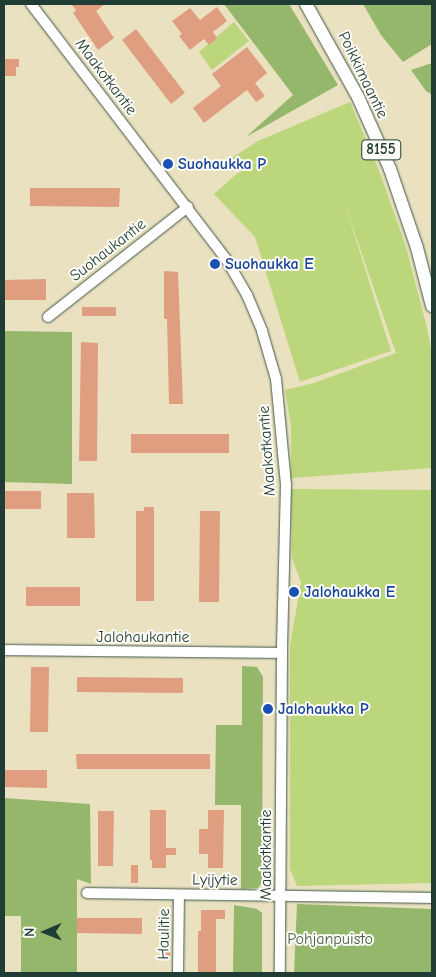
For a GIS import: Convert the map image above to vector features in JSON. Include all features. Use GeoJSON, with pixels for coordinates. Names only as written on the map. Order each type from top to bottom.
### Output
{"type":"FeatureCollection","features":[{"type":"Feature","properties":{"kind":"main road","name":"Poikkimaantie"},"geometry":{"type":"LineString","coordinates":[[306,4],[358,97],[390,169],[417,248],[432,306]]}},
{"type":"Feature","properties":{"kind":"street","name":"Maakotkantie"},"geometry":{"type":"LineString","coordinates":[[31,4],[226,259],[247,295],[262,331],[276,379],[286,484],[282,653],[280,973]]}},
{"type":"Feature","properties":{"kind":"street","name":"Suohaukantie"},"geometry":{"type":"LineString","coordinates":[[48,317],[188,207]]}},
{"type":"Feature","properties":{"kind":"street","name":"Jalohaukantie"},"geometry":{"type":"LineString","coordinates":[[4,650],[282,653]]}},
{"type":"Feature","properties":{"kind":"street","name":"Lyijytie"},"geometry":{"type":"LineString","coordinates":[[87,892],[432,898]]}},
{"type":"Feature","properties":{"kind":"street","name":"Haulitie"},"geometry":{"type":"LineString","coordinates":[[178,973],[179,895]]}},
{"type":"Feature","properties":{"kind":"green space"},"geometry":{"type":"Polygon","coordinates":[[[224,4],[289,4],[338,85],[246,137],[293,95],[224,4]]]}},
{"type":"Feature","properties":{"kind":"green space"},"geometry":{"type":"Polygon","coordinates":[[[363,4],[432,4],[432,44],[403,62],[381,35],[363,4]]]}},
{"type":"Feature","properties":{"kind":"green space"},"geometry":{"type":"Polygon","coordinates":[[[234,22],[249,41],[212,70],[199,52],[234,22]]]}},
{"type":"Feature","properties":{"kind":"green space"},"geometry":{"type":"Polygon","coordinates":[[[432,63],[432,99],[431,94],[426,91],[411,70],[432,63]]]}},
{"type":"Feature","properties":{"kind":"green space"},"geometry":{"type":"Polygon","coordinates":[[[350,102],[380,173],[406,247],[427,328],[432,354],[432,468],[291,478],[291,426],[285,390],[314,383],[396,353],[345,205],[391,351],[300,382],[255,237],[214,194],[234,176],[262,158],[240,170],[230,159],[258,141],[350,102]]]}},
{"type":"Feature","properties":{"kind":"green space"},"geometry":{"type":"Polygon","coordinates":[[[4,331],[72,332],[72,484],[4,482],[4,331]]]}},
{"type":"Feature","properties":{"kind":"green space"},"geometry":{"type":"Polygon","coordinates":[[[291,489],[432,490],[432,883],[297,886],[290,869],[290,645],[301,582],[292,558],[291,489]]]}},
{"type":"Feature","properties":{"kind":"green space"},"geometry":{"type":"Polygon","coordinates":[[[242,666],[257,667],[263,677],[262,882],[258,888],[241,889],[241,805],[215,805],[216,725],[242,725],[242,666]]]}},
{"type":"Feature","properties":{"kind":"green space"},"geometry":{"type":"Polygon","coordinates":[[[4,798],[90,804],[91,884],[77,879],[77,973],[21,973],[21,916],[4,916],[4,798]]]}},
{"type":"Feature","properties":{"kind":"green space","name":"Pohjanpuisto"},"geometry":{"type":"Polygon","coordinates":[[[297,904],[432,909],[432,973],[294,973],[297,904]]]}},
{"type":"Feature","properties":{"kind":"green space"},"geometry":{"type":"Polygon","coordinates":[[[234,905],[257,909],[262,913],[262,973],[233,973],[234,905]]]}},
{"type":"Feature","properties":{"kind":"building"},"geometry":{"type":"Polygon","coordinates":[[[71,4],[105,4],[96,11],[114,38],[98,50],[73,13],[76,10],[71,4]]]}},
{"type":"Feature","properties":{"kind":"building"},"geometry":{"type":"Polygon","coordinates":[[[217,7],[227,21],[213,32],[217,38],[209,45],[204,39],[190,50],[179,36],[182,34],[172,21],[190,8],[200,20],[217,7]]]}},
{"type":"Feature","properties":{"kind":"building"},"geometry":{"type":"Polygon","coordinates":[[[136,29],[185,93],[171,104],[122,40],[136,29]]]}},
{"type":"Feature","properties":{"kind":"building"},"geometry":{"type":"Polygon","coordinates":[[[247,47],[267,73],[255,83],[265,96],[256,102],[247,90],[204,123],[193,108],[221,86],[212,74],[247,47]]]}},
{"type":"Feature","properties":{"kind":"building"},"geometry":{"type":"Polygon","coordinates":[[[4,59],[19,59],[19,67],[16,67],[16,76],[4,76],[4,59]]]}},
{"type":"Feature","properties":{"kind":"building"},"geometry":{"type":"Polygon","coordinates":[[[30,188],[120,188],[119,207],[30,206],[30,188]]]}},
{"type":"Feature","properties":{"kind":"building"},"geometry":{"type":"Polygon","coordinates":[[[164,271],[178,272],[183,404],[169,404],[167,319],[164,319],[164,271]]]}},
{"type":"Feature","properties":{"kind":"building"},"geometry":{"type":"Polygon","coordinates":[[[46,279],[46,300],[4,300],[4,280],[46,279]]]}},
{"type":"Feature","properties":{"kind":"building"},"geometry":{"type":"Polygon","coordinates":[[[82,307],[116,307],[116,316],[82,316],[82,307]]]}},
{"type":"Feature","properties":{"kind":"building"},"geometry":{"type":"Polygon","coordinates":[[[81,342],[98,343],[97,461],[79,461],[81,342]]]}},
{"type":"Feature","properties":{"kind":"building"},"geometry":{"type":"Polygon","coordinates":[[[131,434],[229,434],[229,453],[131,453],[131,434]]]}},
{"type":"Feature","properties":{"kind":"building"},"geometry":{"type":"Polygon","coordinates":[[[4,491],[41,491],[41,509],[4,509],[4,491]]]}},
{"type":"Feature","properties":{"kind":"building"},"geometry":{"type":"Polygon","coordinates":[[[67,493],[94,493],[95,538],[67,538],[67,493]]]}},
{"type":"Feature","properties":{"kind":"building"},"geometry":{"type":"Polygon","coordinates":[[[144,507],[154,507],[154,601],[136,601],[136,511],[144,511],[144,507]]]}},
{"type":"Feature","properties":{"kind":"building"},"geometry":{"type":"Polygon","coordinates":[[[200,511],[220,511],[219,602],[199,602],[200,511]]]}},
{"type":"Feature","properties":{"kind":"building"},"geometry":{"type":"Polygon","coordinates":[[[26,587],[80,587],[80,606],[26,606],[26,587]]]}},
{"type":"Feature","properties":{"kind":"building"},"geometry":{"type":"Polygon","coordinates":[[[31,667],[49,667],[48,732],[30,732],[31,667]]]}},
{"type":"Feature","properties":{"kind":"building"},"geometry":{"type":"Polygon","coordinates":[[[77,677],[183,678],[183,693],[77,692],[77,677]]]}},
{"type":"Feature","properties":{"kind":"building"},"geometry":{"type":"Polygon","coordinates":[[[76,754],[210,754],[210,769],[77,769],[76,754]]]}},
{"type":"Feature","properties":{"kind":"building"},"geometry":{"type":"Polygon","coordinates":[[[4,770],[47,770],[47,788],[4,787],[4,770]]]}},
{"type":"Feature","properties":{"kind":"building"},"geometry":{"type":"Polygon","coordinates":[[[150,810],[166,810],[166,848],[176,848],[176,855],[166,855],[166,868],[152,868],[152,860],[150,860],[150,810]]]}},
{"type":"Feature","properties":{"kind":"building"},"geometry":{"type":"Polygon","coordinates":[[[208,810],[224,810],[223,868],[208,868],[208,854],[199,854],[199,829],[208,829],[208,810]]]}},
{"type":"Feature","properties":{"kind":"building"},"geometry":{"type":"Polygon","coordinates":[[[98,811],[114,811],[113,866],[98,866],[98,811]]]}},
{"type":"Feature","properties":{"kind":"building"},"geometry":{"type":"Polygon","coordinates":[[[131,865],[138,865],[138,883],[131,883],[131,865]]]}},
{"type":"Feature","properties":{"kind":"building"},"geometry":{"type":"Polygon","coordinates":[[[201,910],[225,910],[225,919],[216,919],[216,973],[198,972],[198,931],[201,931],[201,910]]]}},
{"type":"Feature","properties":{"kind":"building"},"geometry":{"type":"Polygon","coordinates":[[[77,918],[142,918],[142,934],[77,933],[77,918]]]}},
{"type":"Feature","properties":{"kind":"building"},"geometry":{"type":"Polygon","coordinates":[[[162,919],[170,919],[170,957],[162,957],[162,919]]]}},
{"type":"Feature","properties":{"kind":"place","name":"Suohaukka P"},"geometry":{"type":"Point","coordinates":[168,164]}},
{"type":"Feature","properties":{"kind":"place","name":"Suohaukka E"},"geometry":{"type":"Point","coordinates":[215,264]}},
{"type":"Feature","properties":{"kind":"place","name":"Jalohaukka E"},"geometry":{"type":"Point","coordinates":[294,592]}},
{"type":"Feature","properties":{"kind":"place","name":"Jalohaukka P"},"geometry":{"type":"Point","coordinates":[268,709]}}]}
